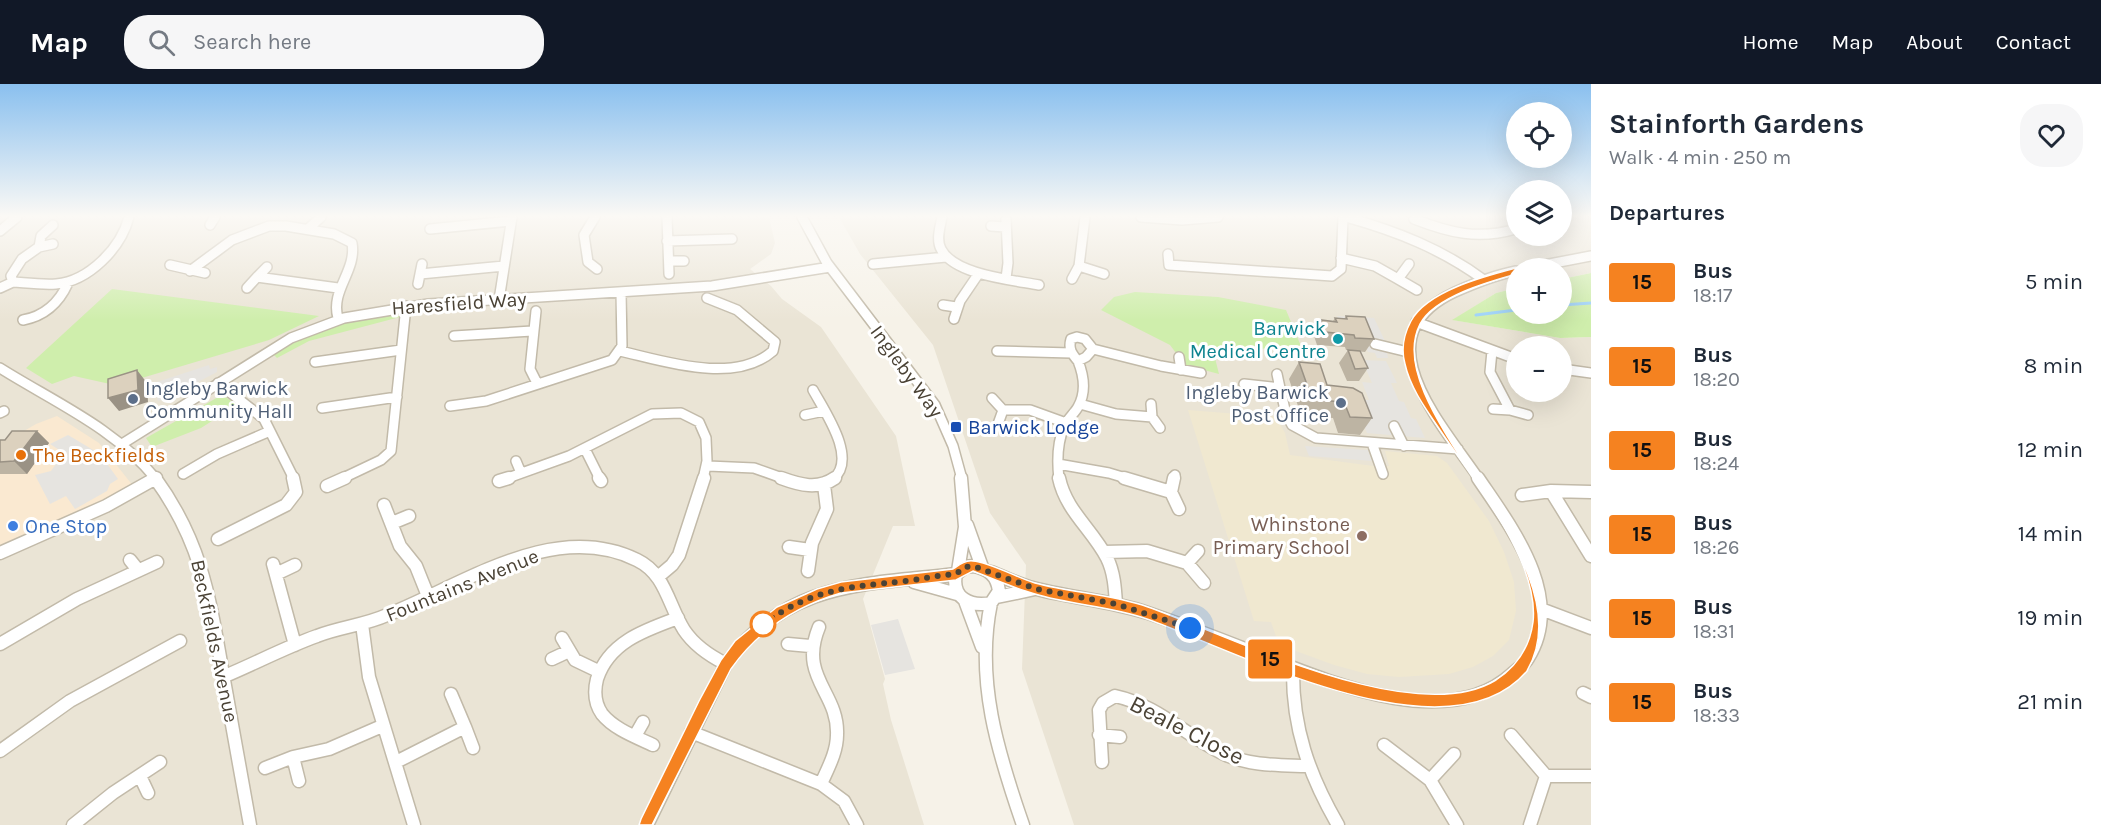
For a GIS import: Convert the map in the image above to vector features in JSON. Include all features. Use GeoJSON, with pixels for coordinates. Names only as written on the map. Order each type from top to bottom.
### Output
{"type":"FeatureCollection","features":[{"type":"Feature","properties":{"kind":"street"},"geometry":{"type":"LineString","coordinates":[[13,282],[11,276],[25,254],[30,252]]}},
{"type":"Feature","properties":{"kind":"street"},"geometry":{"type":"LineString","coordinates":[[0,288],[13,282],[49,285],[68,283],[86,274],[111,252]]}},
{"type":"Feature","properties":{"kind":"street"},"geometry":{"type":"LineString","coordinates":[[190,271],[216,252]]}},
{"type":"Feature","properties":{"kind":"street"},"geometry":{"type":"LineString","coordinates":[[338,318],[334,304],[338,288],[352,263],[354,252]]}},
{"type":"Feature","properties":{"kind":"street"},"geometry":{"type":"LineString","coordinates":[[499,300],[506,252]]}},
{"type":"Feature","properties":{"kind":"street"},"geometry":{"type":"LineString","coordinates":[[586,252],[588,262],[597,269]]}},
{"type":"Feature","properties":{"kind":"street"},"geometry":{"type":"LineString","coordinates":[[669,274],[672,261],[670,252]]}},
{"type":"Feature","properties":{"kind":"street","name":"Ingleby Way"},"geometry":{"type":"LineString","coordinates":[[819,252],[935,405],[946,427],[958,460],[965,494],[967,525],[957,573]]}},
{"type":"Feature","properties":{"kind":"street"},"geometry":{"type":"LineString","coordinates":[[943,252],[946,257]]}},
{"type":"Feature","properties":{"kind":"street"},"geometry":{"type":"LineString","coordinates":[[1006,278],[1008,252]]}},
{"type":"Feature","properties":{"kind":"street"},"geometry":{"type":"LineString","coordinates":[[1072,279],[1079,266],[1081,252]]}},
{"type":"Feature","properties":{"kind":"street"},"geometry":{"type":"LineString","coordinates":[[1169,265],[1332,276],[1341,269],[1341,252]]}},
{"type":"Feature","properties":{"kind":"street"},"geometry":{"type":"LineString","coordinates":[[1440,252],[1455,259],[1484,280]]}},
{"type":"Feature","properties":{"kind":"street"},"geometry":{"type":"LineString","coordinates":[[1168,254],[1172,275]]}},
{"type":"Feature","properties":{"kind":"street"},"geometry":{"type":"LineString","coordinates":[[1572,260],[1591,256]]}},
{"type":"Feature","properties":{"kind":"street"},"geometry":{"type":"LineString","coordinates":[[873,264],[891,259],[946,257],[979,273],[1039,285]]}},
{"type":"Feature","properties":{"kind":"street"},"geometry":{"type":"LineString","coordinates":[[1341,258],[1375,267],[1417,290]]}},
{"type":"Feature","properties":{"kind":"street"},"geometry":{"type":"LineString","coordinates":[[672,261],[684,261]]}},
{"type":"Feature","properties":{"kind":"street"},"geometry":{"type":"LineString","coordinates":[[418,284],[422,264]]}},
{"type":"Feature","properties":{"kind":"street"},"geometry":{"type":"LineString","coordinates":[[1398,279],[1409,264]]}},
{"type":"Feature","properties":{"kind":"street"},"geometry":{"type":"LineString","coordinates":[[170,265],[205,273]]}},
{"type":"Feature","properties":{"kind":"street","name":"Haresfield Way"},"geometry":{"type":"LineString","coordinates":[[122,444],[291,338],[338,318],[365,311],[406,306],[726,283],[828,265]]}},
{"type":"Feature","properties":{"kind":"street"},"geometry":{"type":"LineString","coordinates":[[1079,266],[1104,274]]}},
{"type":"Feature","properties":{"kind":"street"},"geometry":{"type":"LineString","coordinates":[[247,288],[267,267]]}},
{"type":"Feature","properties":{"kind":"street"},"geometry":{"type":"LineString","coordinates":[[420,274],[504,267]]}},
{"type":"Feature","properties":{"kind":"street"},"geometry":{"type":"LineString","coordinates":[[954,319],[956,307],[979,273]]}},
{"type":"Feature","properties":{"kind":"street"},"geometry":{"type":"LineString","coordinates":[[647,825],[726,664],[740,645],[764,623],[798,602],[841,588],[957,573],[965,567],[986,570],[1036,589],[1116,604],[1197,630],[1293,668],[1349,687],[1401,699],[1427,701],[1476,696],[1501,684],[1522,666],[1538,641],[1541,609],[1538,587],[1519,541],[1421,391],[1410,365],[1408,352],[1409,340],[1416,321],[1426,309],[1441,298],[1484,280],[1506,274]]}},
{"type":"Feature","properties":{"kind":"street"},"geometry":{"type":"LineString","coordinates":[[257,277],[338,288]]}},
{"type":"Feature","properties":{"kind":"street"},"geometry":{"type":"LineString","coordinates":[[23,320],[38,322],[62,297],[68,283]]}},
{"type":"Feature","properties":{"kind":"street"},"geometry":{"type":"LineString","coordinates":[[450,406],[471,399],[498,398],[537,383],[606,364],[620,351],[622,346],[621,292]]}},
{"type":"Feature","properties":{"kind":"street"},"geometry":{"type":"LineString","coordinates":[[620,351],[703,370],[735,367],[757,361],[773,351],[776,345],[772,338],[737,310],[707,298]]}},
{"type":"Feature","properties":{"kind":"street"},"geometry":{"type":"LineString","coordinates":[[716,312],[722,303]]}},
{"type":"Feature","properties":{"kind":"street"},"geometry":{"type":"LineString","coordinates":[[943,305],[956,307]]}},
{"type":"Feature","properties":{"kind":"street"},"geometry":{"type":"LineString","coordinates":[[327,486],[366,474],[391,451],[406,306]]}},
{"type":"Feature","properties":{"kind":"street"},"geometry":{"type":"LineString","coordinates":[[536,311],[532,332],[530,369],[537,383]]}},
{"type":"Feature","properties":{"kind":"street"},"geometry":{"type":"LineString","coordinates":[[1416,321],[1506,355]]}},
{"type":"Feature","properties":{"kind":"street"},"geometry":{"type":"LineString","coordinates":[[454,336],[485,329],[532,332]]}},
{"type":"Feature","properties":{"kind":"street"},"geometry":{"type":"LineString","coordinates":[[1116,604],[1116,582],[1104,552],[1066,502],[1059,479],[1058,444],[1065,423],[1080,404],[1083,371],[1069,345],[1071,339],[1077,337],[1085,339],[1093,349],[1201,373]]}},
{"type":"Feature","properties":{"kind":"street"},"geometry":{"type":"LineString","coordinates":[[1015,342],[1018,353]]}},
{"type":"Feature","properties":{"kind":"street"},"geometry":{"type":"LineString","coordinates":[[1375,344],[1408,352]]}},
{"type":"Feature","properties":{"kind":"street"},"geometry":{"type":"LineString","coordinates":[[997,351],[1086,357],[1093,349]]}},
{"type":"Feature","properties":{"kind":"street"},"geometry":{"type":"LineString","coordinates":[[315,362],[401,350]]}},
{"type":"Feature","properties":{"kind":"street"},"geometry":{"type":"LineString","coordinates":[[1492,351],[1490,372],[1510,410]]}},
{"type":"Feature","properties":{"kind":"street"},"geometry":{"type":"LineString","coordinates":[[1179,357],[1181,370]]}},
{"type":"Feature","properties":{"kind":"street"},"geometry":{"type":"LineString","coordinates":[[334,370],[336,359]]}},
{"type":"Feature","properties":{"kind":"street","name":"Beckfields Avenue"},"geometry":{"type":"LineString","coordinates":[[0,368],[100,428],[122,444],[156,478],[182,517],[208,587],[250,825]]}},
{"type":"Feature","properties":{"kind":"street"},"geometry":{"type":"LineString","coordinates":[[1572,370],[1591,373]]}},
{"type":"Feature","properties":{"kind":"street"},"geometry":{"type":"LineString","coordinates":[[1277,374],[1286,407],[1286,419],[1300,433],[1326,440],[1458,449]]}},
{"type":"Feature","properties":{"kind":"street"},"geometry":{"type":"LineString","coordinates":[[218,383],[253,408],[264,419],[296,484],[296,492],[286,505],[249,516],[218,539]]}},
{"type":"Feature","properties":{"kind":"street"},"geometry":{"type":"LineString","coordinates":[[1244,384],[1280,388]]}},
{"type":"Feature","properties":{"kind":"street"},"geometry":{"type":"LineString","coordinates":[[708,466],[747,467],[803,485],[824,485],[831,482],[843,469],[844,459],[833,429],[813,390]]}},
{"type":"Feature","properties":{"kind":"street"},"geometry":{"type":"LineString","coordinates":[[322,408],[345,402],[397,397]]}},
{"type":"Feature","properties":{"kind":"street"},"geometry":{"type":"LineString","coordinates":[[992,398],[1003,410],[1030,410],[1065,423]]}},
{"type":"Feature","properties":{"kind":"street"},"geometry":{"type":"LineString","coordinates":[[1080,404],[1107,413],[1152,417]]}},
{"type":"Feature","properties":{"kind":"street"},"geometry":{"type":"LineString","coordinates":[[1151,404],[1152,417],[1160,428]]}},
{"type":"Feature","properties":{"kind":"street"},"geometry":{"type":"LineString","coordinates":[[1493,409],[1510,410],[1528,415]]}},
{"type":"Feature","properties":{"kind":"street"},"geometry":{"type":"LineString","coordinates":[[998,424],[1003,410]]}},
{"type":"Feature","properties":{"kind":"street"},"geometry":{"type":"LineString","coordinates":[[499,481],[585,449],[644,417],[667,411],[682,412],[697,419],[704,430],[709,447],[708,466],[679,555],[672,565],[659,576],[683,629],[702,651],[726,664]]}},
{"type":"Feature","properties":{"kind":"street"},"geometry":{"type":"LineString","coordinates":[[805,415],[824,411]]}},
{"type":"Feature","properties":{"kind":"street"},"geometry":{"type":"LineString","coordinates":[[1394,426],[1404,446]]}},
{"type":"Feature","properties":{"kind":"street"},"geometry":{"type":"LineString","coordinates":[[183,474],[213,450],[270,431]]}},
{"type":"Feature","properties":{"kind":"street"},"geometry":{"type":"LineString","coordinates":[[1372,443],[1383,474]]}},
{"type":"Feature","properties":{"kind":"street"},"geometry":{"type":"LineString","coordinates":[[585,449],[601,465],[601,480]]}},
{"type":"Feature","properties":{"kind":"street"},"geometry":{"type":"LineString","coordinates":[[516,461],[521,473]]}},
{"type":"Feature","properties":{"kind":"street"},"geometry":{"type":"LineString","coordinates":[[1058,464],[1109,473],[1172,492]]}},
{"type":"Feature","properties":{"kind":"street"},"geometry":{"type":"LineString","coordinates":[[1175,476],[1172,492],[1179,509]]}},
{"type":"Feature","properties":{"kind":"street"},"geometry":{"type":"LineString","coordinates":[[0,554],[106,506],[156,478]]}},
{"type":"Feature","properties":{"kind":"street"},"geometry":{"type":"LineString","coordinates":[[808,571],[810,550],[828,511],[829,502],[824,485]]}},
{"type":"Feature","properties":{"kind":"street"},"geometry":{"type":"LineString","coordinates":[[1551,491],[1591,556]]}},
{"type":"Feature","properties":{"kind":"street"},"geometry":{"type":"LineString","coordinates":[[1522,495],[1551,491],[1591,492]]}},
{"type":"Feature","properties":{"kind":"street"},"geometry":{"type":"LineString","coordinates":[[384,505],[400,546],[416,566],[428,596]]}},
{"type":"Feature","properties":{"kind":"street"},"geometry":{"type":"LineString","coordinates":[[392,523],[409,516]]}},
{"type":"Feature","properties":{"kind":"street","name":"Ingleby Way"},"geometry":{"type":"LineString","coordinates":[[967,525],[986,570]]}},
{"type":"Feature","properties":{"kind":"street","name":"Fountains Avenue"},"geometry":{"type":"LineString","coordinates":[[225,676],[318,635],[384,617],[428,596],[544,550],[574,545],[608,548],[638,560],[659,576]]}},
{"type":"Feature","properties":{"kind":"street"},"geometry":{"type":"LineString","coordinates":[[789,547],[810,550]]}},
{"type":"Feature","properties":{"kind":"street"},"geometry":{"type":"LineString","coordinates":[[1104,552],[1126,548],[1175,557],[1187,563],[1204,583]]}},
{"type":"Feature","properties":{"kind":"street"},"geometry":{"type":"LineString","coordinates":[[1187,563],[1198,551]]}},
{"type":"Feature","properties":{"kind":"street"},"geometry":{"type":"LineString","coordinates":[[0,644],[32,622],[134,565],[157,562]]}},
{"type":"Feature","properties":{"kind":"street"},"geometry":{"type":"LineString","coordinates":[[295,565],[275,569],[295,645]]}},
{"type":"Feature","properties":{"kind":"street"},"geometry":{"type":"LineString","coordinates":[[982,648],[999,584],[986,570]]}},
{"type":"Feature","properties":{"kind":"street"},"geometry":{"type":"LineString","coordinates":[[957,573],[954,587],[961,597],[982,648],[998,742],[1008,784],[1023,825]]}},
{"type":"Feature","properties":{"kind":"street"},"geometry":{"type":"LineString","coordinates":[[908,581],[961,597],[974,605],[1036,589]]}},
{"type":"Feature","properties":{"kind":"street"},"geometry":{"type":"LineString","coordinates":[[1541,609],[1591,628]]}},
{"type":"Feature","properties":{"kind":"street"},"geometry":{"type":"LineString","coordinates":[[653,745],[603,716],[594,692],[598,671],[605,658],[624,642],[641,631],[678,618]]}},
{"type":"Feature","properties":{"kind":"street"},"geometry":{"type":"LineString","coordinates":[[362,624],[362,651],[382,726],[396,762],[414,825]]}},
{"type":"Feature","properties":{"kind":"street"},"geometry":{"type":"LineString","coordinates":[[819,627],[810,646],[812,661],[837,728],[837,742],[821,784]]}},
{"type":"Feature","properties":{"kind":"street"},"geometry":{"type":"LineString","coordinates":[[562,638],[567,652],[576,663],[598,671]]}},
{"type":"Feature","properties":{"kind":"street"},"geometry":{"type":"LineString","coordinates":[[0,751],[70,701],[148,652],[180,641]]}},
{"type":"Feature","properties":{"kind":"street"},"geometry":{"type":"LineString","coordinates":[[788,644],[810,646]]}},
{"type":"Feature","properties":{"kind":"street"},"geometry":{"type":"LineString","coordinates":[[552,659],[567,652]]}},
{"type":"Feature","properties":{"kind":"street"},"geometry":{"type":"LineString","coordinates":[[1293,668],[1293,715],[1306,766],[1338,825]]}},
{"type":"Feature","properties":{"kind":"street"},"geometry":{"type":"LineString","coordinates":[[451,694],[472,748]]}},
{"type":"Feature","properties":{"kind":"street","name":"Beale Close"},"geometry":{"type":"LineString","coordinates":[[1102,762],[1099,710],[1102,703],[1115,696],[1125,697],[1236,759],[1258,764],[1306,766]]}},
{"type":"Feature","properties":{"kind":"street"},"geometry":{"type":"LineString","coordinates":[[634,736],[643,722]]}},
{"type":"Feature","properties":{"kind":"street"},"geometry":{"type":"LineString","coordinates":[[265,768],[293,757],[329,749],[382,726]]}},
{"type":"Feature","properties":{"kind":"street"},"geometry":{"type":"LineString","coordinates":[[396,762],[465,728]]}},
{"type":"Feature","properties":{"kind":"street"},"geometry":{"type":"LineString","coordinates":[[691,732],[821,784],[844,801],[857,825]]}},
{"type":"Feature","properties":{"kind":"street","name":"Beale Close"},"geometry":{"type":"LineString","coordinates":[[1099,735],[1120,737]]}},
{"type":"Feature","properties":{"kind":"street"},"geometry":{"type":"LineString","coordinates":[[1511,735],[1546,776],[1591,776]]}},
{"type":"Feature","properties":{"kind":"street"},"geometry":{"type":"LineString","coordinates":[[1384,744],[1430,780],[1438,790],[1456,825]]}},
{"type":"Feature","properties":{"kind":"street"},"geometry":{"type":"LineString","coordinates":[[1430,780],[1454,754]]}},
{"type":"Feature","properties":{"kind":"street"},"geometry":{"type":"LineString","coordinates":[[293,757],[298,781]]}},
{"type":"Feature","properties":{"kind":"street"},"geometry":{"type":"LineString","coordinates":[[73,825],[113,793],[160,762]]}},
{"type":"Feature","properties":{"kind":"street"},"geometry":{"type":"LineString","coordinates":[[140,776],[148,793]]}},
{"type":"Feature","properties":{"kind":"street"},"geometry":{"type":"LineString","coordinates":[[1530,825],[1546,776]]}},
{"type":"Feature","properties":{"kind":"shaded area"},"geometry":{"type":"Polygon","coordinates":[[[0,252],[772,252],[750,269],[771,286],[782,299],[821,327],[896,436],[915,526],[893,526],[863,599],[885,679],[883,684],[891,720],[924,825],[0,825],[0,252]]]}},
{"type":"Feature","properties":{"kind":"shaded area"},"geometry":{"type":"Polygon","coordinates":[[[859,252],[1591,252],[1591,273],[1572,277],[1572,258],[1506,258],[1506,290],[1496,293],[1453,320],[1548,336],[1506,336],[1506,402],[1572,402],[1572,338],[1591,337],[1591,825],[1074,825],[1022,669],[1026,565],[990,513],[933,345],[859,252]]]}},
{"type":"Feature","properties":{"kind":"shaded area"},"geometry":{"type":"Polygon","coordinates":[[[1337,316],[1374,318],[1384,339],[1388,358],[1377,358],[1375,353],[1368,352],[1358,328],[1341,327],[1337,316]]]}},
{"type":"Feature","properties":{"kind":"shaded area"},"geometry":{"type":"Polygon","coordinates":[[[1362,360],[1386,361],[1397,383],[1391,383],[1399,401],[1404,402],[1411,418],[1416,419],[1425,438],[1367,433],[1353,399],[1369,400],[1362,382],[1372,383],[1362,360]]]}},
{"type":"Feature","properties":{"kind":"shaded area"},"geometry":{"type":"Polygon","coordinates":[[[209,365],[210,369],[217,367],[217,372],[196,383],[196,387],[177,393],[176,388],[171,389],[169,397],[158,401],[154,383],[209,365]]]}},
{"type":"Feature","properties":{"kind":"shaded area","name":"Whinstone Primary School"},"geometry":{"type":"Polygon","coordinates":[[[1188,410],[1276,417],[1285,433],[1290,455],[1381,467],[1389,466],[1385,451],[1437,456],[1447,463],[1489,521],[1504,552],[1514,582],[1516,611],[1509,640],[1493,656],[1473,667],[1449,674],[1399,677],[1367,674],[1334,665],[1296,651],[1277,639],[1271,622],[1254,621],[1188,410]]]}},
{"type":"Feature","properties":{"kind":"shaded area"},"geometry":{"type":"Polygon","coordinates":[[[57,416],[99,443],[134,487],[0,549],[0,445],[36,424],[57,416]]]}},
{"type":"Feature","properties":{"kind":"shaded area"},"geometry":{"type":"Polygon","coordinates":[[[68,435],[100,454],[118,479],[110,484],[107,491],[75,509],[66,496],[50,504],[35,475],[51,471],[64,453],[50,444],[68,435]]]}},
{"type":"Feature","properties":{"kind":"shaded area"},"geometry":{"type":"Polygon","coordinates":[[[1305,446],[1368,450],[1372,461],[1309,456],[1305,446]]]}},
{"type":"Feature","properties":{"kind":"shaded area"},"geometry":{"type":"Polygon","coordinates":[[[898,619],[915,669],[885,675],[871,625],[898,619]]]}},
{"type":"Feature","properties":{"kind":"green space"},"geometry":{"type":"Polygon","coordinates":[[[1591,273],[1591,337],[1548,336],[1452,320],[1496,293],[1506,290],[1506,324],[1572,324],[1572,277],[1591,273]]]}},
{"type":"Feature","properties":{"kind":"green space"},"geometry":{"type":"Polygon","coordinates":[[[112,289],[319,316],[269,340],[135,380],[110,384],[74,376],[52,384],[26,368],[112,289]]]}},
{"type":"Feature","properties":{"kind":"green space"},"geometry":{"type":"Polygon","coordinates":[[[1135,292],[1218,297],[1286,310],[1303,351],[1266,348],[1237,355],[1217,354],[1215,358],[1219,374],[1185,365],[1170,345],[1101,310],[1114,297],[1135,292]]]}},
{"type":"Feature","properties":{"kind":"green space"},"geometry":{"type":"Polygon","coordinates":[[[395,312],[400,317],[309,341],[277,358],[272,353],[331,324],[395,312]]]}},
{"type":"Feature","properties":{"kind":"green space"},"geometry":{"type":"Polygon","coordinates":[[[220,396],[224,396],[237,405],[201,428],[152,447],[146,438],[220,396]]]}},
{"type":"Feature","properties":{"kind":"building"},"geometry":{"type":"Polygon","coordinates":[[[1346,316],[1365,317],[1374,339],[1325,332],[1321,320],[1337,322],[1335,318],[1347,319],[1346,316]]]}},
{"type":"Feature","properties":{"kind":"building"},"geometry":{"type":"Polygon","coordinates":[[[1348,350],[1360,351],[1368,368],[1355,369],[1348,350]]]}},
{"type":"Feature","properties":{"kind":"building"},"geometry":{"type":"Polygon","coordinates":[[[1299,362],[1320,364],[1327,385],[1353,388],[1362,393],[1372,418],[1350,417],[1344,402],[1317,400],[1311,396],[1299,362]]]}},
{"type":"Feature","properties":{"kind":"building"},"geometry":{"type":"Polygon","coordinates":[[[137,370],[138,390],[108,398],[108,379],[137,370]]]}},
{"type":"Feature","properties":{"kind":"building"},"geometry":{"type":"Polygon","coordinates":[[[12,431],[37,431],[14,461],[0,462],[0,440],[5,440],[12,431]]]}},
{"type":"Feature","properties":{"kind":"waterway"},"geometry":{"type":"LineString","coordinates":[[1572,304],[1591,303]]}},
{"type":"Feature","properties":{"kind":"waterway"},"geometry":{"type":"LineString","coordinates":[[1476,315],[1506,311]]}},
{"type":"Feature","properties":{"kind":"bus line","name":"15"},"geometry":{"type":"LineString","coordinates":[[647,825],[726,664],[740,645],[764,623],[798,602],[822,593],[869,584],[956,574],[965,567],[982,567],[1009,580],[1036,589],[1099,600],[1145,612],[1293,668],[1370,693],[1427,701],[1476,696],[1501,684],[1522,666],[1538,641],[1541,609],[1538,587],[1519,541],[1416,382],[1408,352],[1409,340],[1416,321],[1433,303],[1459,290],[1506,273]]}},
{"type":"Feature","properties":{"kind":"place","name":"Barwick Medical Centre"},"geometry":{"type":"Point","coordinates":[1338,339]}},
{"type":"Feature","properties":{"kind":"place","name":"Ingleby Barwick Community Hall"},"geometry":{"type":"Point","coordinates":[133,399]}},
{"type":"Feature","properties":{"kind":"place","name":"Ingleby Barwick Post Office"},"geometry":{"type":"Point","coordinates":[1341,403]}},
{"type":"Feature","properties":{"kind":"place","name":"Barwick Lodge"},"geometry":{"type":"Point","coordinates":[956,427]}},
{"type":"Feature","properties":{"kind":"place","name":"The Beckfields"},"geometry":{"type":"Point","coordinates":[21,455]}},
{"type":"Feature","properties":{"kind":"place","name":"One Stop"},"geometry":{"type":"Point","coordinates":[13,526]}},
{"type":"Feature","properties":{"kind":"place","name":"Whinstone Primary School"},"geometry":{"type":"Point","coordinates":[1362,536]}},
{"type":"Feature","properties":{"kind":"route"},"geometry":{"type":"LineString","coordinates":[[763,624],[798,602],[822,593],[869,584],[956,574],[965,567],[973,566],[982,567],[1009,580],[1036,589],[1116,604],[1190,628]]}}]}
